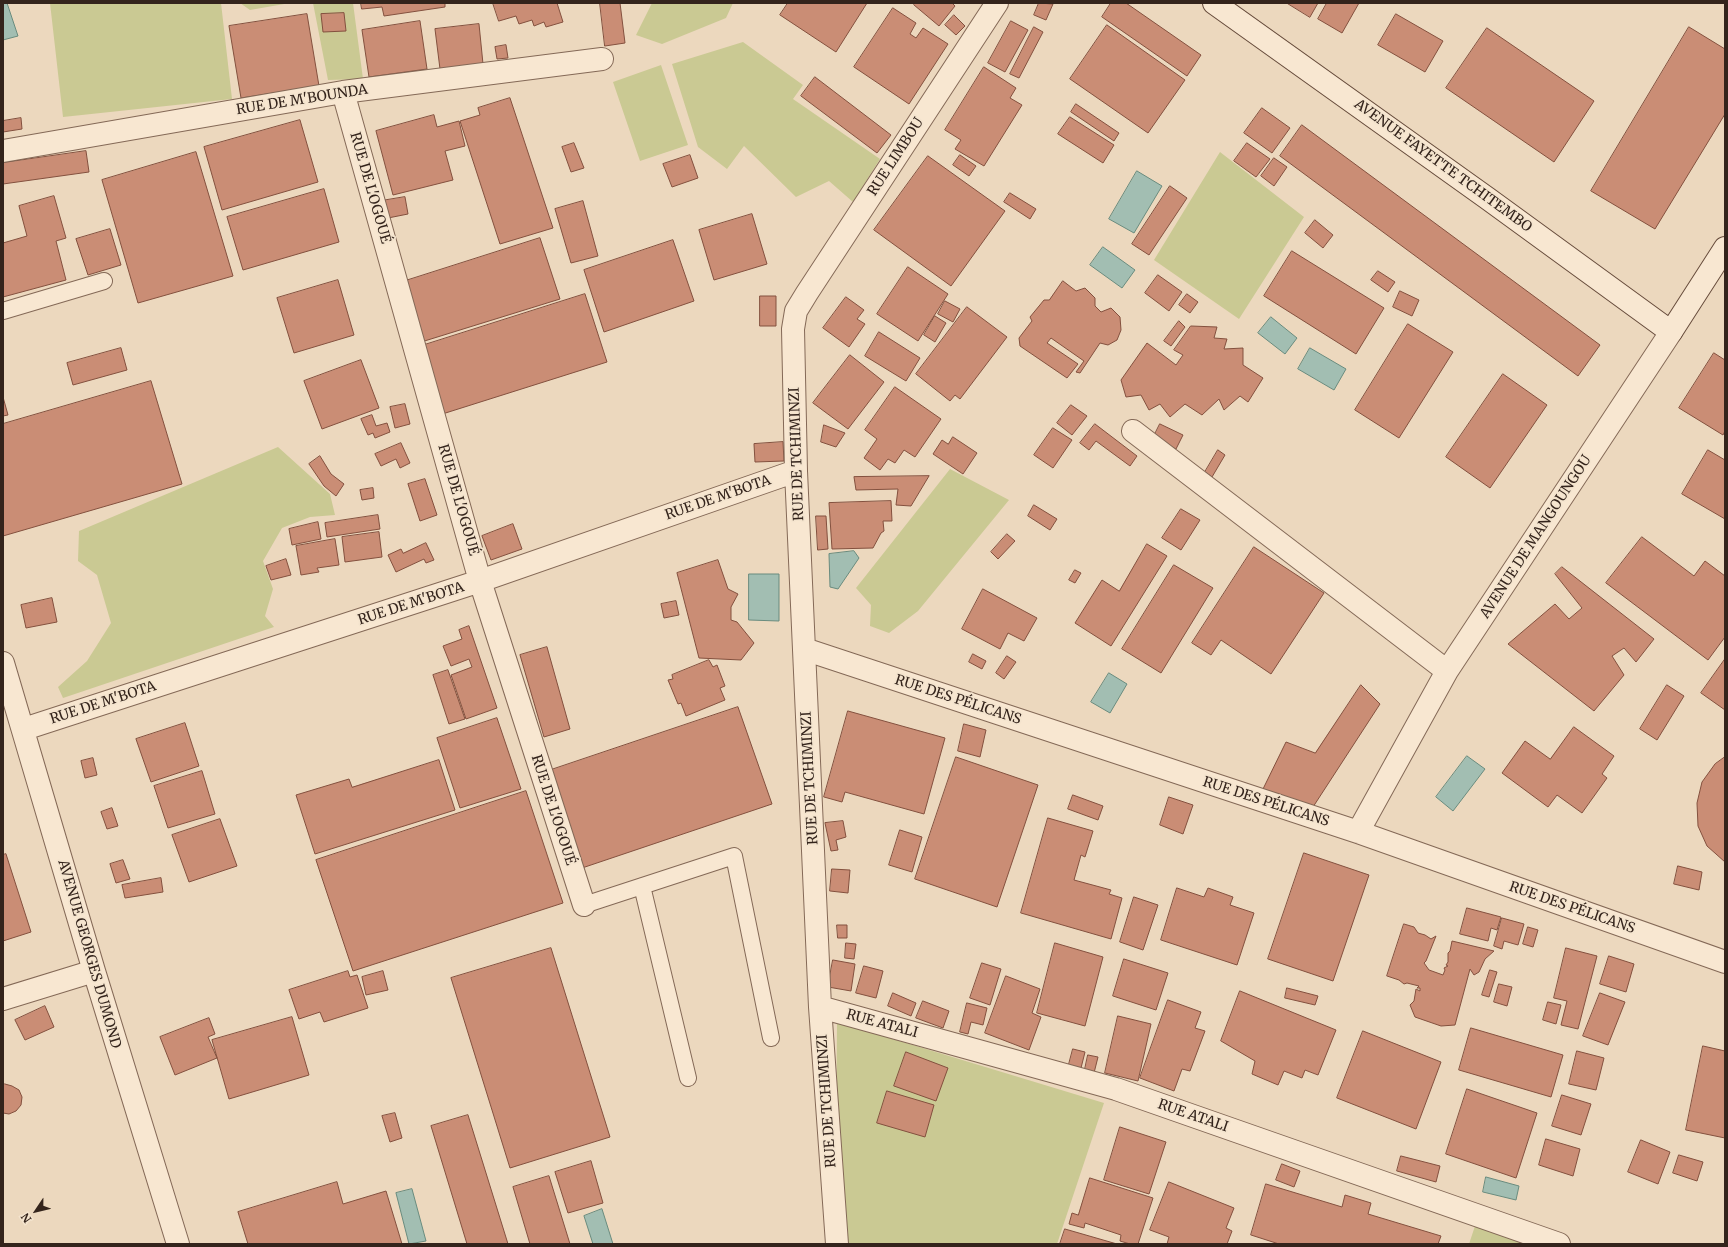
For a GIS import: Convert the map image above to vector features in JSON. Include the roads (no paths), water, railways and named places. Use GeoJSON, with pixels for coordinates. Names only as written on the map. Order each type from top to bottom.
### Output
{"type":"FeatureCollection","features":[{"type":"Feature","properties":{"kind":"street","name":"RUE LIMBOU"},"geometry":{"type":"LineString","coordinates":[[796,311],[997,3]]}},
{"type":"Feature","properties":{"kind":"street","name":"AVENUE FAYETTE TCHITEMBO"},"geometry":{"type":"LineString","coordinates":[[1214,3],[1487,198],[1671,332]]}},
{"type":"Feature","properties":{"kind":"street","name":"RUE DE M'BOUNDA"},"geometry":{"type":"LineString","coordinates":[[3,151],[343,92],[602,59]]}},
{"type":"Feature","properties":{"kind":"street","name":"RUE DE L'OGOUÉ"},"geometry":{"type":"LineString","coordinates":[[343,92],[480,581],[584,905]]}},
{"type":"Feature","properties":{"kind":"street","name":"AVENUE DE MANGOUNGOU"},"geometry":{"type":"LineString","coordinates":[[1358,832],[1447,671],[1725,248]]}},
{"type":"Feature","properties":{"kind":"street","name":"RUE DE TCHIMINZI"},"geometry":{"type":"LineString","coordinates":[[796,311],[793,329],[796,471],[820,1007],[837,1244]]}},
{"type":"Feature","properties":{"kind":"street"},"geometry":{"type":"LineString","coordinates":[[1133,431],[1286,550],[1447,671]]}},
{"type":"Feature","properties":{"kind":"street","name":"RUE DE M'BOTA"},"geometry":{"type":"LineString","coordinates":[[24,729],[480,581],[796,471]]}},
{"type":"Feature","properties":{"kind":"street","name":"RUE DES PÉLICANS"},"geometry":{"type":"LineString","coordinates":[[804,648],[1358,832],[1725,962]]}},
{"type":"Feature","properties":{"kind":"street","name":"AVENUE GEORGES DUMOND"},"geometry":{"type":"LineString","coordinates":[[3,663],[24,729],[94,971],[178,1244]]}},
{"type":"Feature","properties":{"kind":"street"},"geometry":{"type":"LineString","coordinates":[[3,999],[94,971]]}},
{"type":"Feature","properties":{"kind":"street","name":"RUE ATALI"},"geometry":{"type":"LineString","coordinates":[[820,1007],[1116,1089],[1559,1244]]}},
{"type":"Feature","properties":{"kind":"lane"},"geometry":{"type":"LineString","coordinates":[[3,312],[104,281]]}},
{"type":"Feature","properties":{"kind":"lane"},"geometry":{"type":"LineString","coordinates":[[584,905],[734,856],[771,1038]]}},
{"type":"Feature","properties":{"kind":"lane"},"geometry":{"type":"LineString","coordinates":[[642,886],[688,1078]]}}]}
